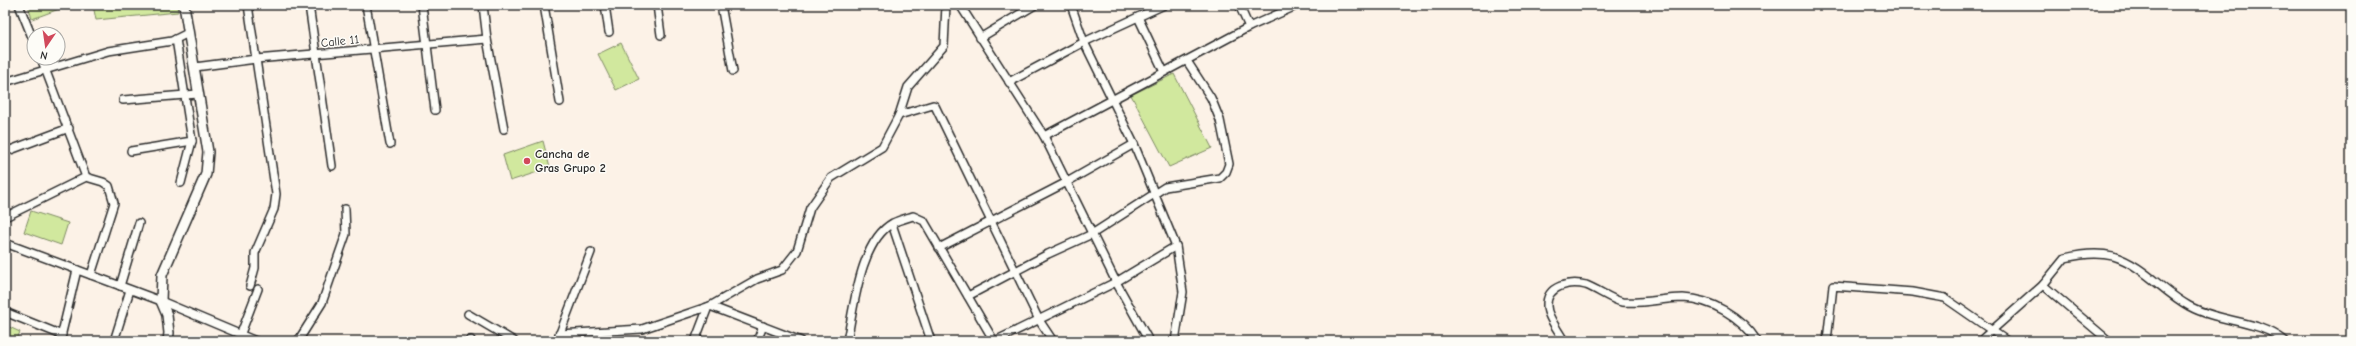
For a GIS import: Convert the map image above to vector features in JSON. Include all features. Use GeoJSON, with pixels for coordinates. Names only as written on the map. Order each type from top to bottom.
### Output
{"type":"FeatureCollection","features":[{"type":"Feature","properties":{"kind":"street"},"geometry":{"type":"LineString","coordinates":[[19,5],[28,26]]}},
{"type":"Feature","properties":{"kind":"street"},"geometry":{"type":"LineString","coordinates":[[168,341],[169,333],[166,315],[161,301],[162,275],[206,174],[208,152],[184,5]]}},
{"type":"Feature","properties":{"kind":"street"},"geometry":{"type":"LineString","coordinates":[[248,5],[276,194],[274,209],[255,253],[255,268],[250,286]]}},
{"type":"Feature","properties":{"kind":"street"},"geometry":{"type":"LineString","coordinates":[[309,5],[332,166]]}},
{"type":"Feature","properties":{"kind":"street"},"geometry":{"type":"LineString","coordinates":[[366,5],[372,48],[390,144]]}},
{"type":"Feature","properties":{"kind":"street"},"geometry":{"type":"LineString","coordinates":[[422,5],[435,110]]}},
{"type":"Feature","properties":{"kind":"street"},"geometry":{"type":"LineString","coordinates":[[483,5],[487,39],[504,129]]}},
{"type":"Feature","properties":{"kind":"street"},"geometry":{"type":"LineString","coordinates":[[544,5],[560,102]]}},
{"type":"Feature","properties":{"kind":"street"},"geometry":{"type":"LineString","coordinates":[[605,5],[609,32]]}},
{"type":"Feature","properties":{"kind":"street"},"geometry":{"type":"LineString","coordinates":[[657,5],[661,35]]}},
{"type":"Feature","properties":{"kind":"street"},"geometry":{"type":"LineString","coordinates":[[721,5],[733,71]]}},
{"type":"Feature","properties":{"kind":"street"},"geometry":{"type":"LineString","coordinates":[[560,334],[642,329],[709,306],[757,279],[782,270],[797,251],[810,208],[832,178],[882,147],[899,115],[908,87],[944,46],[946,5]]}},
{"type":"Feature","properties":{"kind":"street"},"geometry":{"type":"LineString","coordinates":[[960,5],[1044,136],[1116,282],[1149,341]]}},
{"type":"Feature","properties":{"kind":"street"},"geometry":{"type":"LineString","coordinates":[[980,38],[1035,5]]}},
{"type":"Feature","properties":{"kind":"street"},"geometry":{"type":"LineString","coordinates":[[1071,5],[1084,42],[1134,144],[1176,246],[1183,292],[1175,341]]}},
{"type":"Feature","properties":{"kind":"street"},"geometry":{"type":"LineString","coordinates":[[1009,82],[1084,42],[1164,5]]}},
{"type":"Feature","properties":{"kind":"street"},"geometry":{"type":"LineString","coordinates":[[1239,5],[1249,27]]}},
{"type":"Feature","properties":{"kind":"street"},"geometry":{"type":"LineString","coordinates":[[1044,136],[1112,98],[1187,61],[1249,27],[1298,5]]}},
{"type":"Feature","properties":{"kind":"street"},"geometry":{"type":"LineString","coordinates":[[1138,17],[1164,72]]}},
{"type":"Feature","properties":{"kind":"street"},"geometry":{"type":"LineString","coordinates":[[5,82],[45,68],[108,51],[176,39],[188,33]]}},
{"type":"Feature","properties":{"kind":"street"},"geometry":{"type":"LineString","coordinates":[[176,39],[186,95],[192,141],[181,183]]}},
{"type":"Feature","properties":{"kind":"street","name":"Calle 11"},"geometry":{"type":"LineString","coordinates":[[195,67],[256,59],[487,39]]}},
{"type":"Feature","properties":{"kind":"street"},"geometry":{"type":"LineString","coordinates":[[968,296],[1048,254],[1092,234],[1165,187],[1220,178],[1226,172],[1229,164],[1220,120],[1211,98],[1187,61]]}},
{"type":"Feature","properties":{"kind":"street"},"geometry":{"type":"LineString","coordinates":[[45,68],[69,128],[86,178]]}},
{"type":"Feature","properties":{"kind":"street"},"geometry":{"type":"LineString","coordinates":[[123,100],[198,94]]}},
{"type":"Feature","properties":{"kind":"street"},"geometry":{"type":"LineString","coordinates":[[899,115],[932,105],[936,106],[1039,320],[1053,341]]}},
{"type":"Feature","properties":{"kind":"street"},"geometry":{"type":"LineString","coordinates":[[188,108],[200,106]]}},
{"type":"Feature","properties":{"kind":"street"},"geometry":{"type":"LineString","coordinates":[[5,152],[69,128]]}},
{"type":"Feature","properties":{"kind":"street"},"geometry":{"type":"LineString","coordinates":[[131,151],[192,141]]}},
{"type":"Feature","properties":{"kind":"street"},"geometry":{"type":"LineString","coordinates":[[940,248],[1067,182],[1134,144]]}},
{"type":"Feature","properties":{"kind":"street"},"geometry":{"type":"LineString","coordinates":[[5,217],[86,178],[103,182],[109,186],[114,202],[91,275]]}},
{"type":"Feature","properties":{"kind":"street"},"geometry":{"type":"LineString","coordinates":[[298,341],[322,303],[346,234],[345,209]]}},
{"type":"Feature","properties":{"kind":"street"},"geometry":{"type":"LineString","coordinates":[[847,341],[867,253],[879,236],[892,224],[913,216],[924,221],[994,341],[1116,282],[1176,246]]}},
{"type":"Feature","properties":{"kind":"street"},"geometry":{"type":"LineString","coordinates":[[120,286],[139,223]]}},
{"type":"Feature","properties":{"kind":"street"},"geometry":{"type":"LineString","coordinates":[[892,224],[931,341]]}},
{"type":"Feature","properties":{"kind":"street"},"geometry":{"type":"LineString","coordinates":[[5,243],[161,301],[239,338],[256,341]]}},
{"type":"Feature","properties":{"kind":"street"},"geometry":{"type":"LineString","coordinates":[[557,341],[591,252]]}},
{"type":"Feature","properties":{"kind":"street"},"geometry":{"type":"LineString","coordinates":[[1980,341],[2043,285],[2065,258],[2095,253],[2114,257],[2155,280],[2190,306],[2261,327],[2275,333],[2286,341]]}},
{"type":"Feature","properties":{"kind":"street"},"geometry":{"type":"LineString","coordinates":[[5,312],[61,338],[77,270]]}},
{"type":"Feature","properties":{"kind":"street"},"geometry":{"type":"LineString","coordinates":[[1564,341],[1547,306],[1548,298],[1554,289],[1566,284],[1585,285],[1620,302],[1632,303],[1683,298],[1698,300],[1720,308],[1737,318],[1757,341]]}},
{"type":"Feature","properties":{"kind":"street"},"geometry":{"type":"LineString","coordinates":[[2043,285],[2109,341]]}},
{"type":"Feature","properties":{"kind":"street"},"geometry":{"type":"LineString","coordinates":[[1827,341],[1833,286],[1913,292],[1945,298],[1993,329],[2007,341]]}},
{"type":"Feature","properties":{"kind":"street"},"geometry":{"type":"LineString","coordinates":[[239,338],[258,289]]}},
{"type":"Feature","properties":{"kind":"street"},"geometry":{"type":"LineString","coordinates":[[114,341],[130,290]]}},
{"type":"Feature","properties":{"kind":"street"},"geometry":{"type":"LineString","coordinates":[[709,306],[801,341]]}},
{"type":"Feature","properties":{"kind":"street"},"geometry":{"type":"LineString","coordinates":[[695,341],[709,306]]}},
{"type":"Feature","properties":{"kind":"street"},"geometry":{"type":"LineString","coordinates":[[468,314],[514,341]]}},
{"type":"Feature","properties":{"kind":"street"},"geometry":{"type":"LineString","coordinates":[[757,341],[763,326]]}},
{"type":"Feature","properties":{"kind":"green space"},"geometry":{"type":"Polygon","coordinates":[[[28,5],[70,5],[32,19],[28,5]]]}},
{"type":"Feature","properties":{"kind":"green space"},"geometry":{"type":"Polygon","coordinates":[[[93,5],[177,5],[178,12],[96,20],[93,5]]]}},
{"type":"Feature","properties":{"kind":"green space"},"geometry":{"type":"Polygon","coordinates":[[[621,43],[639,79],[616,90],[598,54],[621,43]]]}},
{"type":"Feature","properties":{"kind":"green space"},"geometry":{"type":"Polygon","coordinates":[[[1174,74],[1212,148],[1169,167],[1131,95],[1174,74]]]}},
{"type":"Feature","properties":{"kind":"green space","name":"Cancha de Gras Grupo 2"},"geometry":{"type":"Polygon","coordinates":[[[543,141],[550,168],[510,181],[503,155],[543,141]]]}},
{"type":"Feature","properties":{"kind":"green space"},"geometry":{"type":"Polygon","coordinates":[[[31,211],[68,223],[61,245],[24,232],[31,211]]]}},
{"type":"Feature","properties":{"kind":"green space"},"geometry":{"type":"Polygon","coordinates":[[[5,325],[20,332],[16,341],[5,341],[5,325]]]}},
{"type":"Feature","properties":{"kind":"place","name":"Cancha de Gras Grupo 2"},"geometry":{"type":"Point","coordinates":[527,161]}}]}
